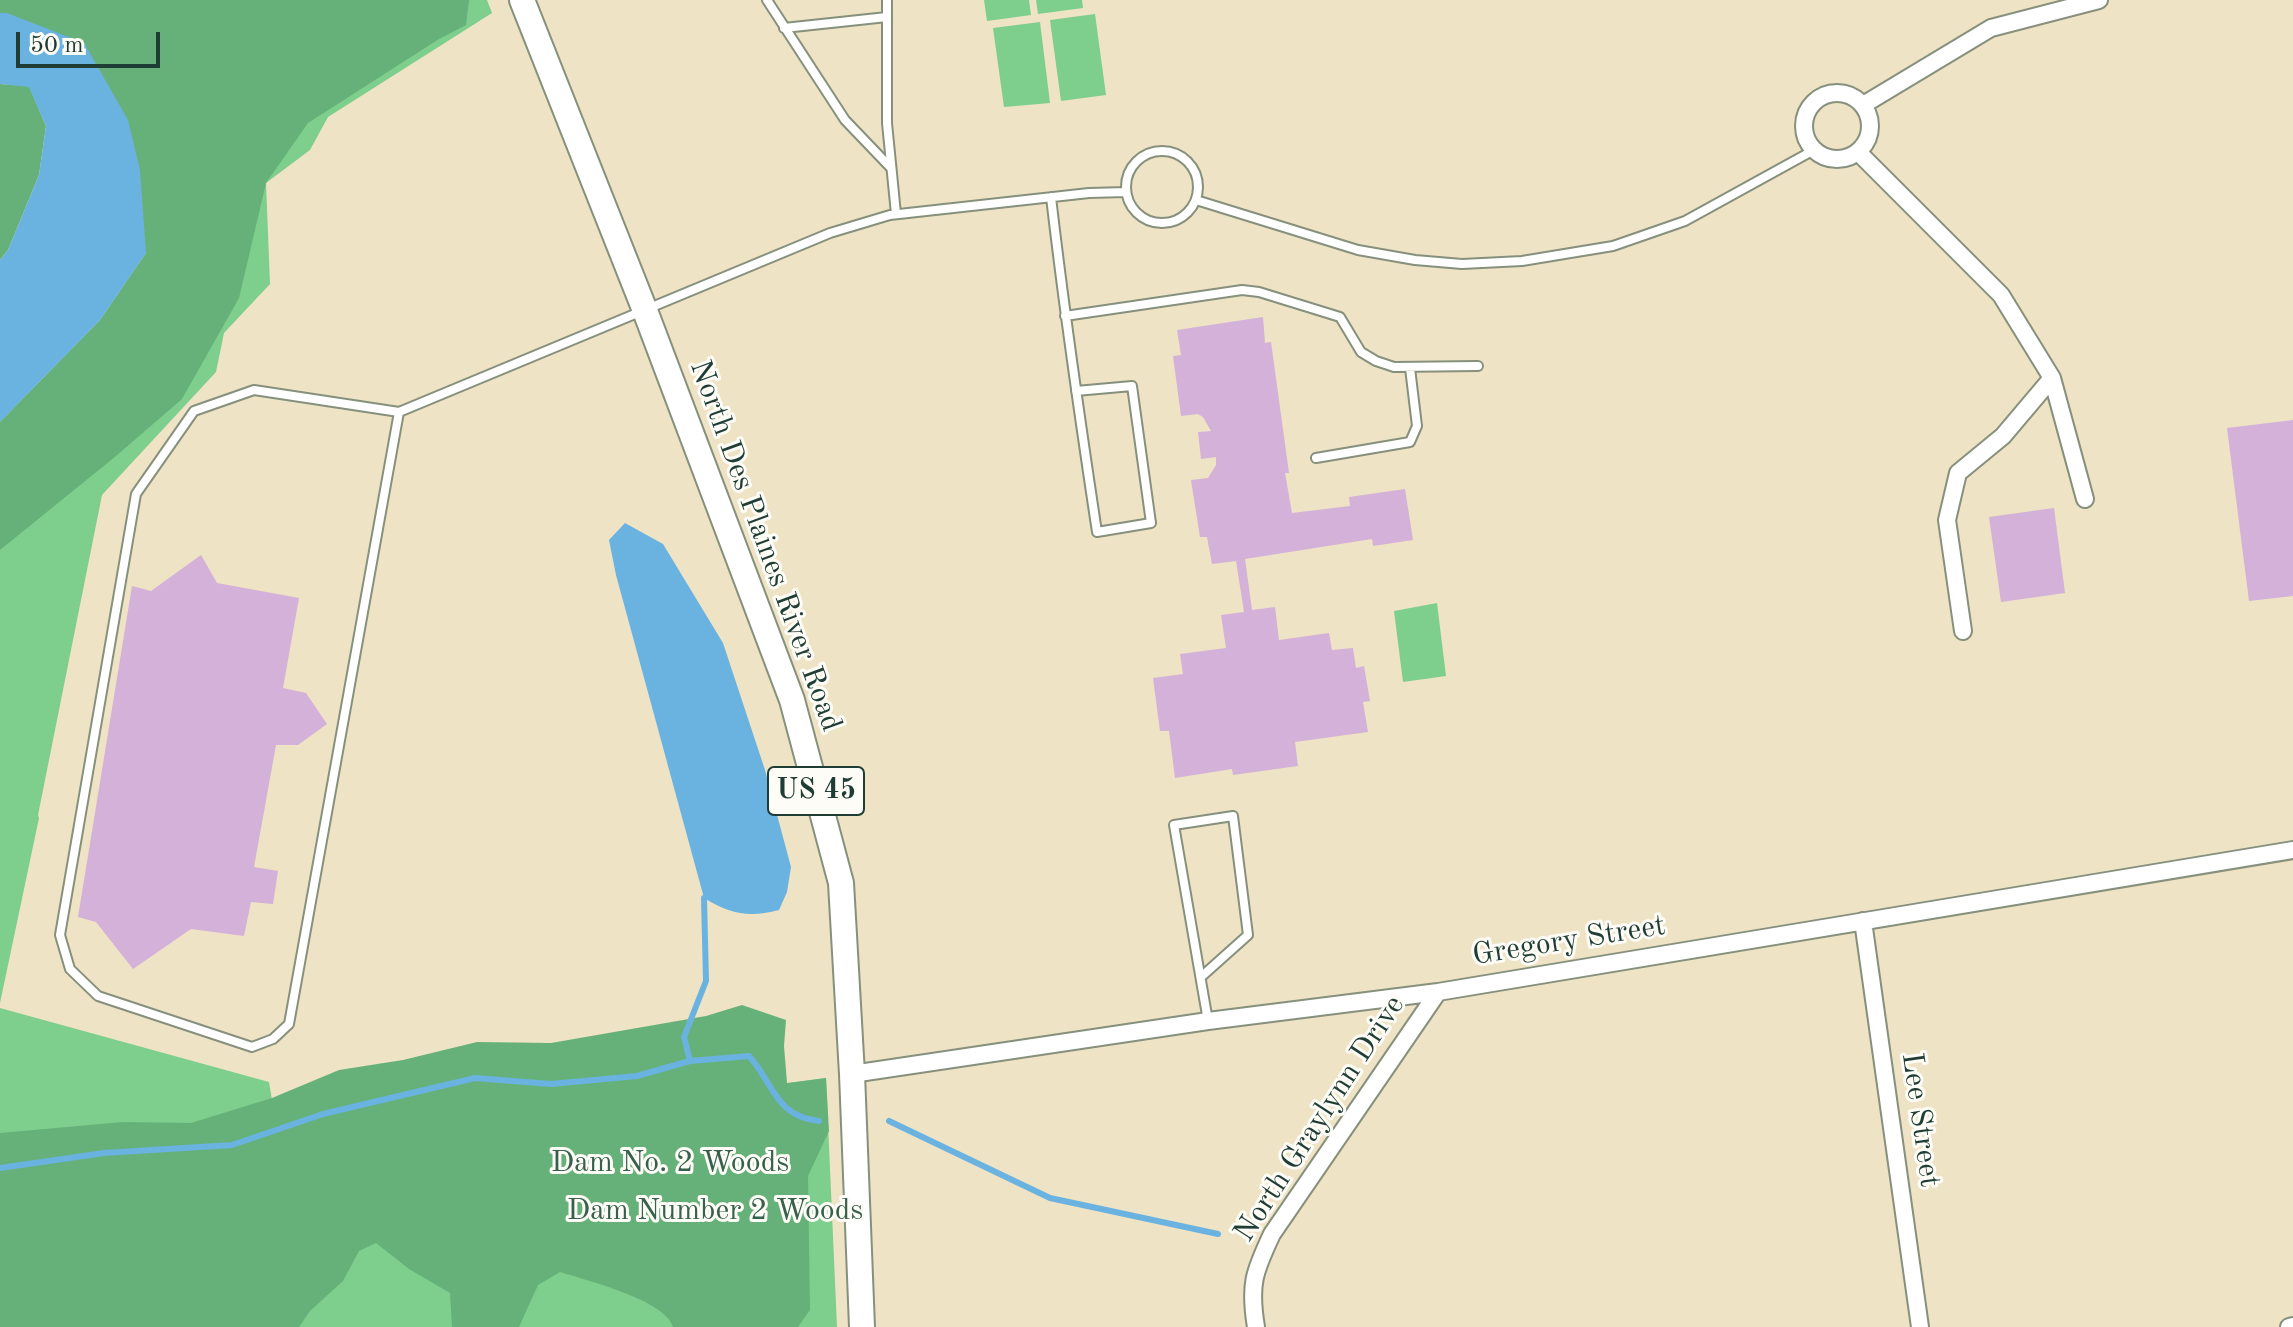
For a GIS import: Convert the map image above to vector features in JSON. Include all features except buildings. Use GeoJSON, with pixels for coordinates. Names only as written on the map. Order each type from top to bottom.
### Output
{"type":"FeatureCollection","features":[{"type":"Feature","properties":{"kind":"main road","name":"North Des Plaines River Road"},"geometry":{"type":"LineString","coordinates":[[522,0],[644,308],[796,716],[841,883],[862,1327]]}},
{"type":"Feature","properties":{"kind":"street"},"geometry":{"type":"LineString","coordinates":[[1863,105],[1991,28],[2099,0]]}},
{"type":"Feature","properties":{"kind":"street"},"geometry":{"type":"LineString","coordinates":[[1837,93],[1847,94],[1863,105],[1870,129],[1858,152],[1831,159],[1814,150],[1804,133],[1804,123],[1811,105],[1818,99],[1837,93]]}},
{"type":"Feature","properties":{"kind":"street"},"geometry":{"type":"LineString","coordinates":[[1858,152],[2001,295],[2052,378],[2085,499]]}},
{"type":"Feature","properties":{"kind":"street"},"geometry":{"type":"LineString","coordinates":[[1963,631],[1947,520],[1958,473],[2003,436],[2052,378]]}},
{"type":"Feature","properties":{"kind":"street","name":"Gregory Street"},"geometry":{"type":"LineString","coordinates":[[852,1074],[1208,1021],[1438,992],[2293,850]]}},
{"type":"Feature","properties":{"kind":"street","name":"Lee Street"},"geometry":{"type":"LineString","coordinates":[[1863,921],[1920,1327]]}},
{"type":"Feature","properties":{"kind":"street","name":"North Graylynn Drive"},"geometry":{"type":"LineString","coordinates":[[1256,1327],[1252,1300],[1254,1272],[1272,1234],[1438,992]]}},
{"type":"Feature","properties":{"kind":"lane"},"geometry":{"type":"LineString","coordinates":[[767,0],[845,120],[891,168]]}},
{"type":"Feature","properties":{"kind":"lane"},"geometry":{"type":"LineString","coordinates":[[887,0],[887,123],[896,214]]}},
{"type":"Feature","properties":{"kind":"lane"},"geometry":{"type":"LineString","coordinates":[[784,28],[887,17]]}},
{"type":"Feature","properties":{"kind":"lane"},"geometry":{"type":"LineString","coordinates":[[1196,200],[1358,250],[1462,264],[1522,261],[1613,246],[1685,221],[1814,150]]}},
{"type":"Feature","properties":{"kind":"lane"},"geometry":{"type":"LineString","coordinates":[[1173,152],[1184,158],[1197,177],[1199,189],[1196,200],[1181,219],[1158,224],[1137,213],[1126,192],[1131,169],[1149,153],[1173,152]]}},
{"type":"Feature","properties":{"kind":"lane"},"geometry":{"type":"LineString","coordinates":[[399,412],[289,1024],[273,1039],[252,1047],[98,996],[70,969],[60,935],[136,494],[194,411],[254,390],[399,412],[830,233],[896,214],[1126,192]]}},
{"type":"Feature","properties":{"kind":"lane"},"geometry":{"type":"LineString","coordinates":[[1051,197],[1065,316],[1076,391],[1097,532],[1151,523],[1132,386],[1076,391]]}},
{"type":"Feature","properties":{"kind":"lane"},"geometry":{"type":"LineString","coordinates":[[1065,316],[1242,290],[1259,292],[1340,317],[1361,352],[1394,367],[1478,366]]}},
{"type":"Feature","properties":{"kind":"lane"},"geometry":{"type":"LineString","coordinates":[[1316,458],[1410,442],[1417,426],[1410,368]]}},
{"type":"Feature","properties":{"kind":"lane"},"geometry":{"type":"LineString","coordinates":[[1201,977],[1248,935],[1233,816],[1174,825],[1208,1021]]}},
{"type":"Feature","properties":{"kind":"green space"},"geometry":{"type":"Polygon","coordinates":[[[0,0],[487,0],[492,13],[328,117],[310,150],[266,183],[270,284],[224,333],[216,372],[102,495],[0,1003],[0,422],[100,320],[146,253],[7,13],[0,13],[0,0]]]}},
{"type":"Feature","properties":{"kind":"green space"},"geometry":{"type":"Polygon","coordinates":[[[0,0],[469,0],[466,25],[308,123],[266,183],[239,298],[182,399],[0,550],[0,422],[100,320],[146,253],[7,13],[0,13],[0,0]]]}},
{"type":"Feature","properties":{"kind":"green space"},"geometry":{"type":"Polygon","coordinates":[[[984,0],[1029,0],[1031,15],[987,21],[984,0]]]}},
{"type":"Feature","properties":{"kind":"green space"},"geometry":{"type":"Polygon","coordinates":[[[1036,0],[1082,0],[1083,8],[1038,14],[1036,0]]]}},
{"type":"Feature","properties":{"kind":"green space"},"geometry":{"type":"Polygon","coordinates":[[[1095,14],[1106,95],[1061,101],[1050,20],[1095,14]]]}},
{"type":"Feature","properties":{"kind":"green space"},"geometry":{"type":"Polygon","coordinates":[[[1040,22],[1050,103],[1004,107],[993,28],[1040,22]]]}},
{"type":"Feature","properties":{"kind":"green space"},"geometry":{"type":"Polygon","coordinates":[[[0,84],[29,86],[46,126],[39,175],[8,250],[0,260],[0,84]]]}},
{"type":"Feature","properties":{"kind":"green space"},"geometry":{"type":"Polygon","coordinates":[[[1437,603],[1446,676],[1403,682],[1394,611],[1437,603]]]}},
{"type":"Feature","properties":{"kind":"green space","name":"Dam No. 2 Woods"},"geometry":{"type":"Polygon","coordinates":[[[742,1005],[786,1020],[784,1046],[787,1083],[826,1078],[829,1131],[808,1176],[810,1310],[798,1327],[673,1327],[667,1317],[641,1300],[560,1272],[538,1285],[519,1327],[452,1327],[450,1293],[409,1269],[376,1243],[359,1251],[343,1281],[310,1311],[299,1327],[0,1327],[0,1133],[123,1122],[191,1123],[272,1098],[339,1070],[403,1060],[477,1042],[551,1043],[706,1016],[742,1005]]]}},
{"type":"Feature","properties":{"kind":"green space","name":"Dam No. 2 Woods"},"geometry":{"type":"Polygon","coordinates":[[[0,1008],[269,1082],[281,1154],[826,1078],[837,1327],[0,1327],[0,1008]]]}},
{"type":"Feature","properties":{"kind":"water"},"geometry":{"type":"Polygon","coordinates":[[[0,13],[84,43],[128,120],[140,170],[146,253],[100,320],[0,422],[0,260],[8,250],[39,175],[46,126],[29,87],[0,84],[0,13]]]}},
{"type":"Feature","properties":{"kind":"water"},"geometry":{"type":"Polygon","coordinates":[[[625,523],[663,544],[723,643],[765,770],[791,867],[787,892],[779,910],[740,913],[704,898],[616,575],[609,540],[625,523]]]}},
{"type":"Feature","properties":{"kind":"waterway"},"geometry":{"type":"LineString","coordinates":[[690,1061],[684,1037],[706,981],[704,898]]}},
{"type":"Feature","properties":{"kind":"waterway"},"geometry":{"type":"LineString","coordinates":[[0,1168],[104,1153],[232,1145],[323,1114],[475,1078],[551,1084],[637,1076],[690,1061],[749,1056],[784,1106],[804,1118],[819,1121]]}},
{"type":"Feature","properties":{"kind":"waterway"},"geometry":{"type":"LineString","coordinates":[[889,1121],[1050,1198],[1218,1234]]}},
{"type":"Feature","properties":{"kind":"park label","name":"Dam Number 2 Woods"},"geometry":{"type":"Point","coordinates":[715,1211]}}]}
